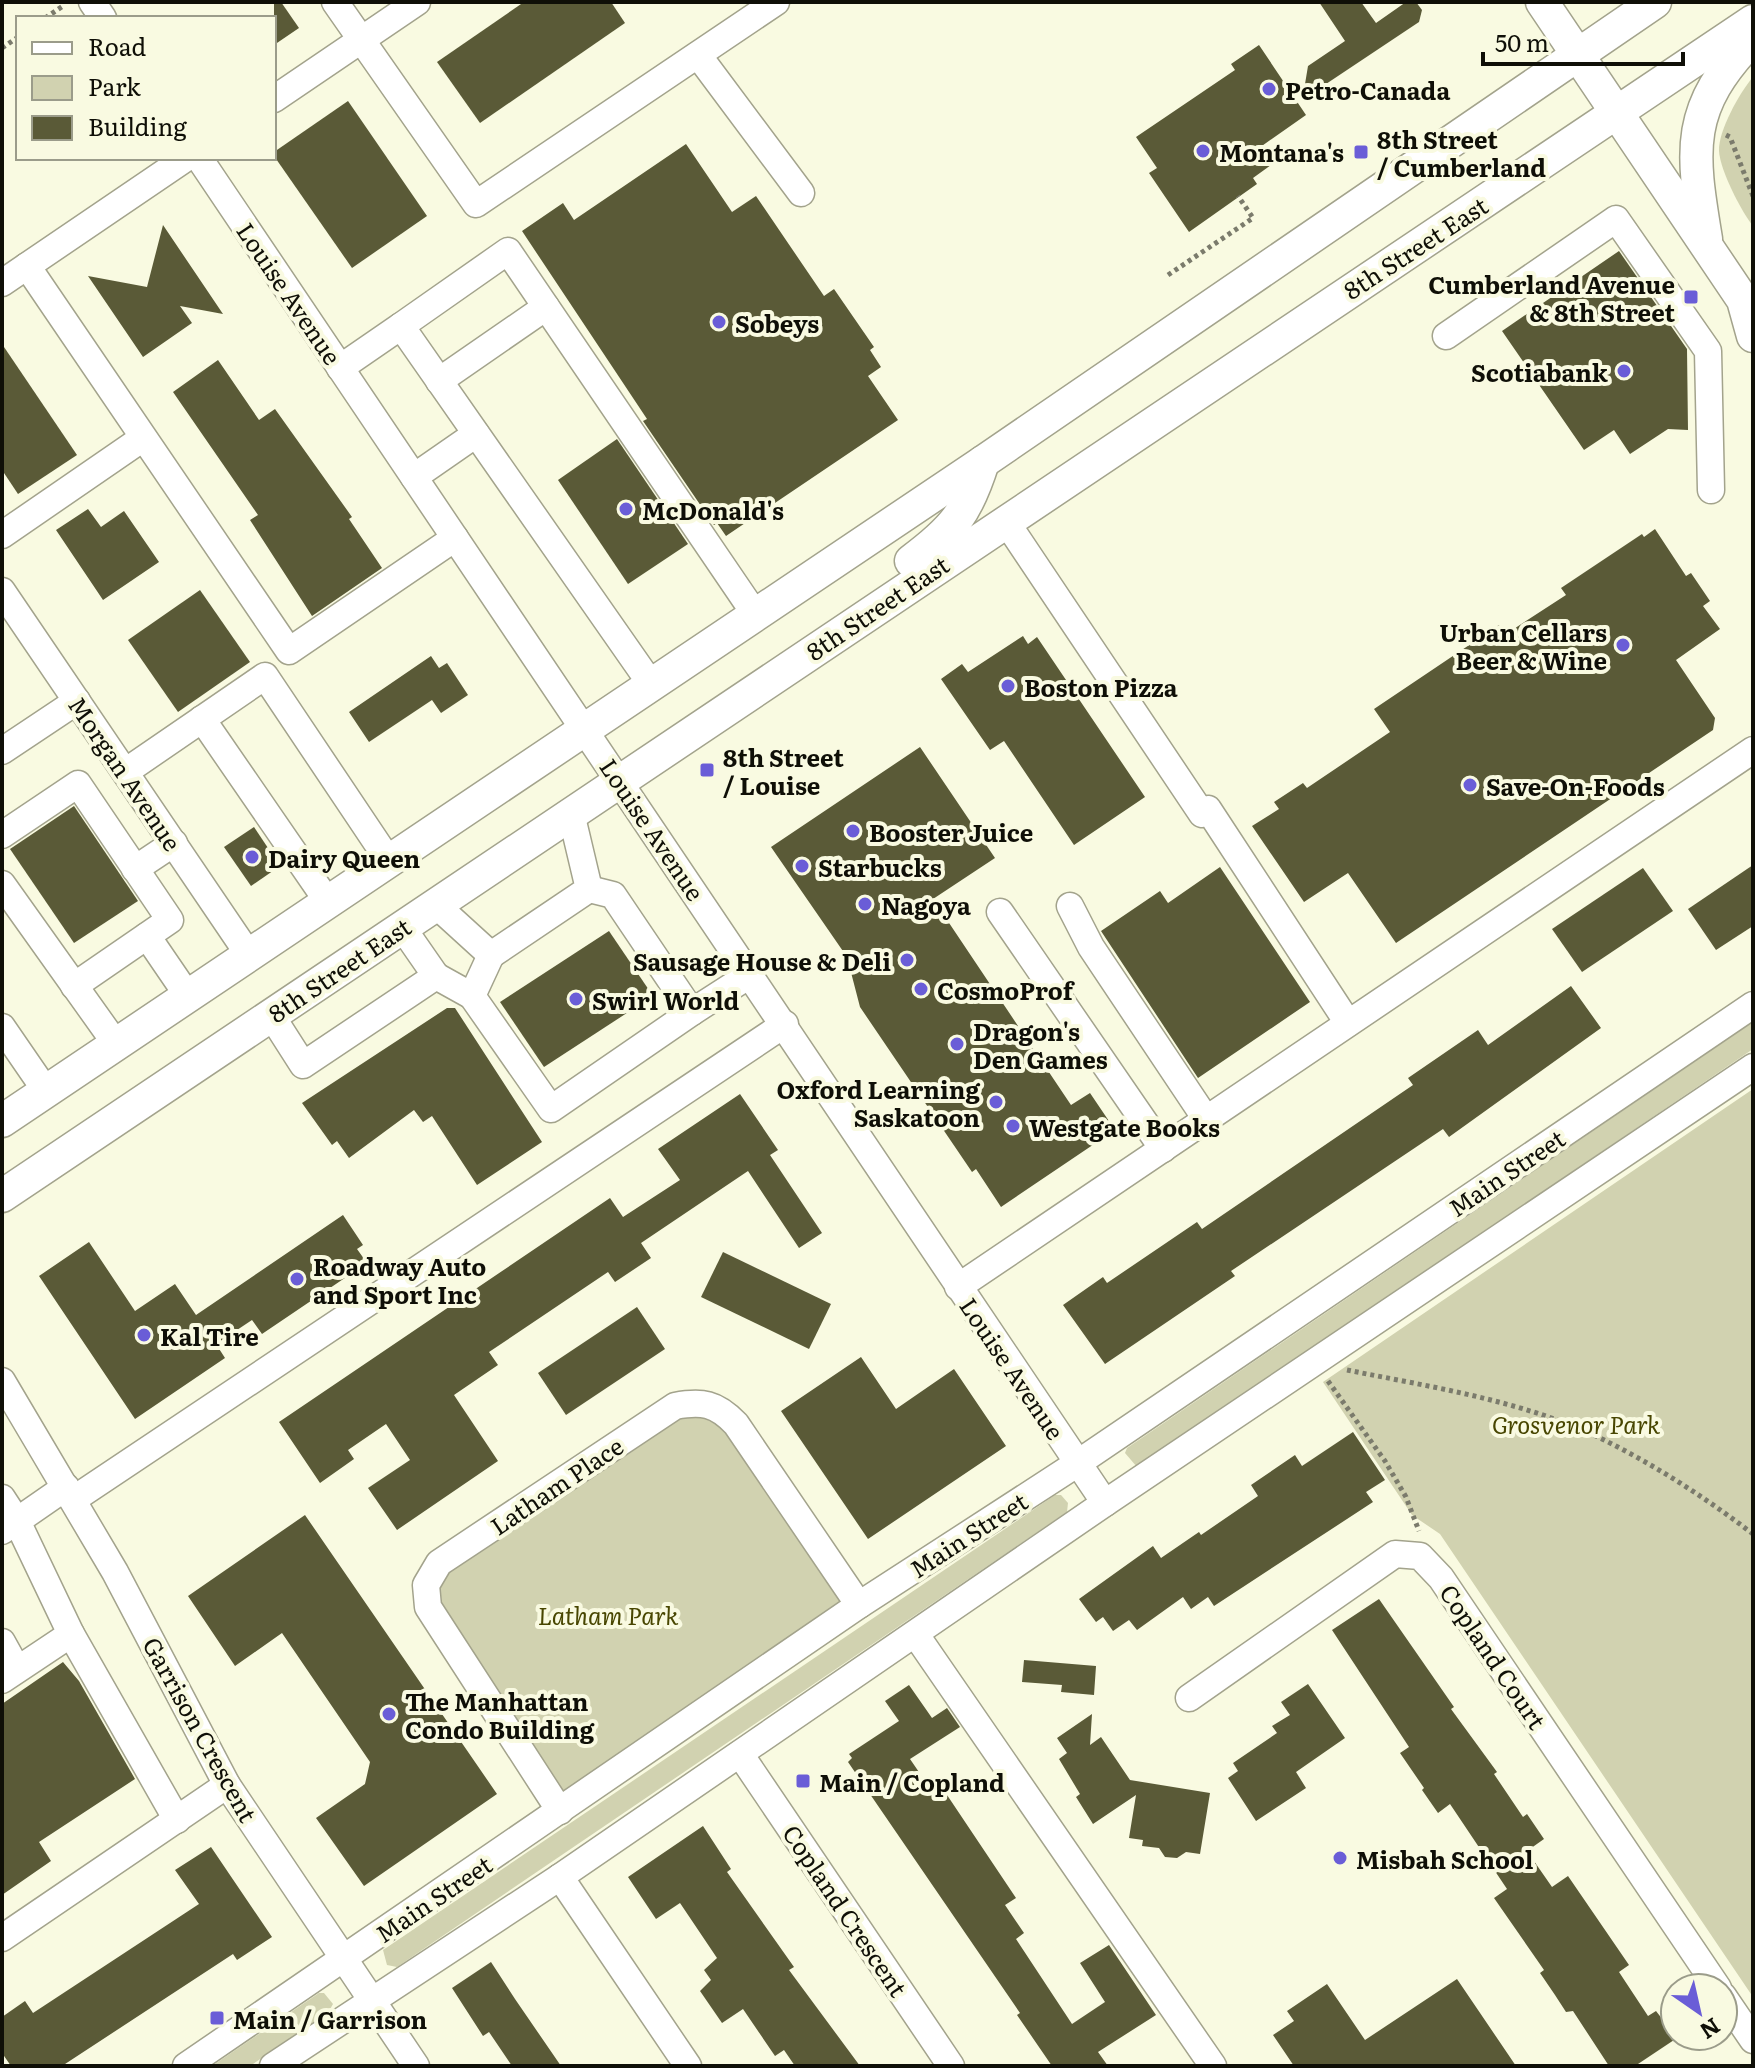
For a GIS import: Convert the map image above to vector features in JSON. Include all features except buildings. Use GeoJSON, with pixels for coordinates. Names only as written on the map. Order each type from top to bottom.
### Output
{"type":"FeatureCollection","features":[{"type":"Feature","properties":{"kind":"main road"},"geometry":{"type":"LineString","coordinates":[[1542,2],[1743,300],[1753,336]]}},
{"type":"Feature","properties":{"kind":"main road"},"geometry":{"type":"LineString","coordinates":[[2,1121],[983,462],[1655,2]]}},
{"type":"Feature","properties":{"kind":"main road","name":"8th Street East"},"geometry":{"type":"LineString","coordinates":[[2,1196],[1005,520],[1753,21]]}},
{"type":"Feature","properties":{"kind":"main road"},"geometry":{"type":"LineString","coordinates":[[1707,246],[1694,169],[1701,109],[1730,61],[1753,38]]}},
{"type":"Feature","properties":{"kind":"main road"},"geometry":{"type":"LineString","coordinates":[[818,646],[857,602],[955,526],[975,488],[983,462]]}},
{"type":"Feature","properties":{"kind":"street"},"geometry":{"type":"LineString","coordinates":[[335,2],[476,204],[776,2]]}},
{"type":"Feature","properties":{"kind":"street"},"geometry":{"type":"LineString","coordinates":[[276,98],[417,2]]}},
{"type":"Feature","properties":{"kind":"street"},"geometry":{"type":"LineString","coordinates":[[698,55],[801,193]]}},
{"type":"Feature","properties":{"kind":"street"},"geometry":{"type":"LineString","coordinates":[[2,283],[183,160]]}},
{"type":"Feature","properties":{"kind":"street","name":"Louise Avenue"},"geometry":{"type":"LineString","coordinates":[[200,160],[1105,1503]]}},
{"type":"Feature","properties":{"kind":"street"},"geometry":{"type":"LineString","coordinates":[[1446,336],[1616,219],[1708,351],[1711,490]]}},
{"type":"Feature","properties":{"kind":"street"},"geometry":{"type":"LineString","coordinates":[[340,368],[508,251],[755,614]]}},
{"type":"Feature","properties":{"kind":"street"},"geometry":{"type":"LineString","coordinates":[[27,266],[289,651],[455,538]]}},
{"type":"Feature","properties":{"kind":"street"},"geometry":{"type":"LineString","coordinates":[[439,381],[546,307]]}},
{"type":"Feature","properties":{"kind":"street"},"geometry":{"type":"LineString","coordinates":[[401,326],[651,684]]}},
{"type":"Feature","properties":{"kind":"street"},"geometry":{"type":"LineString","coordinates":[[414,477],[476,434]]}},
{"type":"Feature","properties":{"kind":"street"},"geometry":{"type":"LineString","coordinates":[[2,535],[143,438]]}},
{"type":"Feature","properties":{"kind":"street"},"geometry":{"type":"LineString","coordinates":[[1005,520],[1202,814],[1208,809],[1348,1023]]}},
{"type":"Feature","properties":{"kind":"street","name":"Morgan Avenue"},"geometry":{"type":"LineString","coordinates":[[2,591],[249,955]]}},
{"type":"Feature","properties":{"kind":"street"},"geometry":{"type":"LineString","coordinates":[[125,772],[265,676],[389,861]]}},
{"type":"Feature","properties":{"kind":"street"},"geometry":{"type":"LineString","coordinates":[[2,751],[77,701]]}},
{"type":"Feature","properties":{"kind":"street"},"geometry":{"type":"LineString","coordinates":[[202,719],[328,902]]}},
{"type":"Feature","properties":{"kind":"street"},"geometry":{"type":"LineString","coordinates":[[958,1287],[1753,750]]}},
{"type":"Feature","properties":{"kind":"street"},"geometry":{"type":"LineString","coordinates":[[2,835],[78,784],[170,920],[74,986]]}},
{"type":"Feature","properties":{"kind":"street"},"geometry":{"type":"LineString","coordinates":[[571,813],[589,889]]}},
{"type":"Feature","properties":{"kind":"street"},"geometry":{"type":"LineString","coordinates":[[135,869],[174,843]]}},
{"type":"Feature","properties":{"kind":"street"},"geometry":{"type":"LineString","coordinates":[[2,884],[116,1044]]}},
{"type":"Feature","properties":{"kind":"street"},"geometry":{"type":"LineString","coordinates":[[472,996],[491,955],[589,889],[613,895],[692,1012]]}},
{"type":"Feature","properties":{"kind":"street"},"geometry":{"type":"LineString","coordinates":[[435,904],[491,955]]}},
{"type":"Feature","properties":{"kind":"street"},"geometry":{"type":"LineString","coordinates":[[1070,906],[1091,947],[1206,1119]]}},
{"type":"Feature","properties":{"kind":"street"},"geometry":{"type":"LineString","coordinates":[[1000,912],[1163,1149]]}},
{"type":"Feature","properties":{"kind":"street"},"geometry":{"type":"LineString","coordinates":[[402,927],[436,976],[472,996],[551,1109],[751,974]]}},
{"type":"Feature","properties":{"kind":"street"},"geometry":{"type":"LineString","coordinates":[[147,936],[188,996]]}},
{"type":"Feature","properties":{"kind":"street"},"geometry":{"type":"LineString","coordinates":[[271,1015],[303,1065],[436,976]]}},
{"type":"Feature","properties":{"kind":"street","name":"Main Street"},"geometry":{"type":"LineString","coordinates":[[186,2066],[859,1605],[1078,1463],[1753,1005]]}},
{"type":"Feature","properties":{"kind":"street"},"geometry":{"type":"LineString","coordinates":[[10,1526],[70,1493],[785,1024]]}},
{"type":"Feature","properties":{"kind":"street"},"geometry":{"type":"LineString","coordinates":[[2,1027],[46,1091]]}},
{"type":"Feature","properties":{"kind":"street"},"geometry":{"type":"LineString","coordinates":[[273,2066],[560,1877],[1105,1503],[1753,1067]]}},
{"type":"Feature","properties":{"kind":"street","name":"Garrison Crescent"},"geometry":{"type":"LineString","coordinates":[[2,1381],[70,1493],[227,1785],[416,2066]]}},
{"type":"Feature","properties":{"kind":"street","name":"Latham Place"},"geometry":{"type":"LineString","coordinates":[[560,1811],[428,1607],[426,1585],[439,1563],[675,1406],[701,1402],[721,1409],[736,1424],[859,1605]]}},
{"type":"Feature","properties":{"kind":"street"},"geometry":{"type":"LineString","coordinates":[[2,1498],[10,1526],[177,1820]]}},
{"type":"Feature","properties":{"kind":"street","name":"Copland Court"},"geometry":{"type":"LineString","coordinates":[[1189,1698],[1395,1554],[1420,1556],[1441,1578],[1707,1972]]}},
{"type":"Feature","properties":{"kind":"street"},"geometry":{"type":"LineString","coordinates":[[2,1642],[10,1674],[71,1634]]}},
{"type":"Feature","properties":{"kind":"street"},"geometry":{"type":"LineString","coordinates":[[916,1635],[1213,2066]]}},
{"type":"Feature","properties":{"kind":"street","name":"Copland Crescent"},"geometry":{"type":"LineString","coordinates":[[740,1754],[951,2066]]}},
{"type":"Feature","properties":{"kind":"street"},"geometry":{"type":"LineString","coordinates":[[2,1938],[227,1785]]}},
{"type":"Feature","properties":{"kind":"street"},"geometry":{"type":"LineString","coordinates":[[560,1877],[688,2066]]}},
{"type":"Feature","properties":{"kind":"street"},"geometry":{"type":"LineString","coordinates":[[1739,2019],[1753,2040]]}},
{"type":"Feature","properties":{"kind":"path"},"geometry":{"type":"LineString","coordinates":[[48,16],[63,6]]}},
{"type":"Feature","properties":{"kind":"path"},"geometry":{"type":"LineString","coordinates":[[1168,275],[1253,218],[1238,196]]}},
{"type":"Feature","properties":{"kind":"path"},"geometry":{"type":"LineString","coordinates":[[1338,1368],[1493,1401],[1601,1438],[1712,1503],[1753,1534]]}},
{"type":"Feature","properties":{"kind":"path"},"geometry":{"type":"LineString","coordinates":[[1325,1377],[1385,1461],[1419,1524]]}},
{"type":"Feature","properties":{"kind":"green space"},"geometry":{"type":"Polygon","coordinates":[[[1753,77],[1753,226],[1732,190],[1719,151],[1722,133],[1731,112],[1753,77]]]}},
{"type":"Feature","properties":{"kind":"green space"},"geometry":{"type":"Polygon","coordinates":[[[1753,1022],[1753,1049],[1137,1467],[1125,1453],[1127,1448],[1753,1022]]]}},
{"type":"Feature","properties":{"kind":"green space","name":"Grosvenor Park"},"geometry":{"type":"Polygon","coordinates":[[[1753,1089],[1753,1997],[1739,1972],[1440,1534],[1412,1515],[1323,1382],[1753,1089]]]}},
{"type":"Feature","properties":{"kind":"green space","name":"Latham Park"},"geometry":{"type":"Polygon","coordinates":[[[721,1409],[859,1605],[560,1811],[428,1607],[439,1563],[652,1422],[721,1409]]]}},
{"type":"Feature","properties":{"kind":"green space"},"geometry":{"type":"Polygon","coordinates":[[[1055,1495],[1061,1495],[1068,1503],[1067,1512],[397,1967],[387,1965],[383,1950],[1055,1495]]]}},
{"type":"Feature","properties":{"kind":"green space"},"geometry":{"type":"Polygon","coordinates":[[[319,1993],[324,1993],[333,2004],[328,2013],[250,2066],[212,2066],[319,1993]]]}},
{"type":"Feature","properties":{"kind":"place","name":"Petro-Canada"},"geometry":{"type":"Point","coordinates":[1269,89]}},
{"type":"Feature","properties":{"kind":"place","name":"Montana's"},"geometry":{"type":"Point","coordinates":[1203,151]}},
{"type":"Feature","properties":{"kind":"place","name":"8th Street / Cumberland"},"geometry":{"type":"Point","coordinates":[1361,152]}},
{"type":"Feature","properties":{"kind":"place","name":"Cumberland Avenue & 8th Street"},"geometry":{"type":"Point","coordinates":[1691,297]}},
{"type":"Feature","properties":{"kind":"place","name":"Sobeys"},"geometry":{"type":"Point","coordinates":[719,322]}},
{"type":"Feature","properties":{"kind":"place","name":"Scotiabank"},"geometry":{"type":"Point","coordinates":[1624,371]}},
{"type":"Feature","properties":{"kind":"place","name":"McDonald's"},"geometry":{"type":"Point","coordinates":[626,509]}},
{"type":"Feature","properties":{"kind":"place","name":"Urban Cellars Beer & Wine"},"geometry":{"type":"Point","coordinates":[1623,645]}},
{"type":"Feature","properties":{"kind":"place","name":"Boston Pizza"},"geometry":{"type":"Point","coordinates":[1008,686]}},
{"type":"Feature","properties":{"kind":"place","name":"8th Street / Louise"},"geometry":{"type":"Point","coordinates":[707,770]}},
{"type":"Feature","properties":{"kind":"place","name":"Save-On-Foods"},"geometry":{"type":"Point","coordinates":[1470,785]}},
{"type":"Feature","properties":{"kind":"place","name":"Booster Juice"},"geometry":{"type":"Point","coordinates":[853,831]}},
{"type":"Feature","properties":{"kind":"place","name":"Dairy Queen"},"geometry":{"type":"Point","coordinates":[252,857]}},
{"type":"Feature","properties":{"kind":"place","name":"Starbucks"},"geometry":{"type":"Point","coordinates":[802,866]}},
{"type":"Feature","properties":{"kind":"place","name":"Nagoya"},"geometry":{"type":"Point","coordinates":[865,904]}},
{"type":"Feature","properties":{"kind":"place","name":"Sausage House & Deli"},"geometry":{"type":"Point","coordinates":[907,960]}},
{"type":"Feature","properties":{"kind":"place","name":"CosmoProf"},"geometry":{"type":"Point","coordinates":[921,989]}},
{"type":"Feature","properties":{"kind":"place","name":"Swirl World"},"geometry":{"type":"Point","coordinates":[576,999]}},
{"type":"Feature","properties":{"kind":"place","name":"Dragon's Den Games"},"geometry":{"type":"Point","coordinates":[957,1044]}},
{"type":"Feature","properties":{"kind":"place","name":"Oxford Learning Saskatoon"},"geometry":{"type":"Point","coordinates":[996,1102]}},
{"type":"Feature","properties":{"kind":"place","name":"Westgate Books"},"geometry":{"type":"Point","coordinates":[1013,1126]}},
{"type":"Feature","properties":{"kind":"place","name":"Roadway Auto and Sport Inc"},"geometry":{"type":"Point","coordinates":[297,1279]}},
{"type":"Feature","properties":{"kind":"place","name":"Kal Tire"},"geometry":{"type":"Point","coordinates":[144,1335]}},
{"type":"Feature","properties":{"kind":"place","name":"The Manhattan Condo Building"},"geometry":{"type":"Point","coordinates":[389,1714]}},
{"type":"Feature","properties":{"kind":"place","name":"Main / Copland"},"geometry":{"type":"Point","coordinates":[803,1781]}},
{"type":"Feature","properties":{"kind":"place","name":"Misbah School"},"geometry":{"type":"Point","coordinates":[1340,1858]}},
{"type":"Feature","properties":{"kind":"place","name":"Main / Garrison"},"geometry":{"type":"Point","coordinates":[217,2018]}}]}
